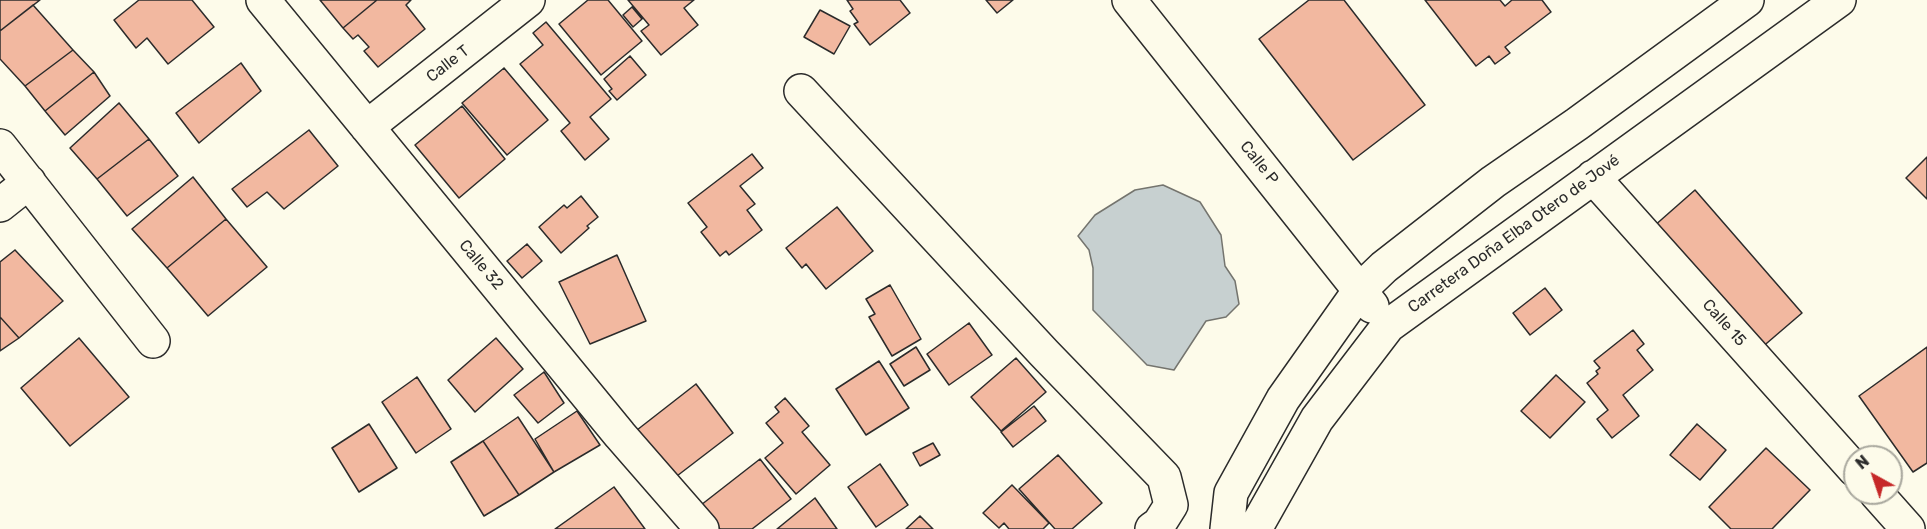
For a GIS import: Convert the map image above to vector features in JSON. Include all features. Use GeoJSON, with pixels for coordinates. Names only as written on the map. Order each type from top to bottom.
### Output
{"type":"FeatureCollection","features":[{"type":"Feature","properties":{"kind":"street","name":"Calle 32"},"geometry":{"type":"LineString","coordinates":[[262,0],[620,435],[702,529]]}},
{"type":"Feature","properties":{"kind":"street","name":"Calle T"},"geometry":{"type":"LineString","coordinates":[[367,127],[528,0]]}},
{"type":"Feature","properties":{"kind":"street","name":"Calle P"},"geometry":{"type":"LineString","coordinates":[[1128,0],[1388,326]]}},
{"type":"Feature","properties":{"kind":"street"},"geometry":{"type":"LineString","coordinates":[[1227,529],[1231,493],[1282,399],[1360,290],[1384,267],[1493,182],[1747,0]]}},
{"type":"Feature","properties":{"kind":"street","name":"Carretera Doña Elba Otero de Jové"},"geometry":{"type":"LineString","coordinates":[[1253,529],[1317,419],[1388,326],[1839,0]]}},
{"type":"Feature","properties":{"kind":"street"},"geometry":{"type":"LineString","coordinates":[[801,91],[1044,353],[1164,477],[1171,506],[1159,524],[1152,529]]}},
{"type":"Feature","properties":{"kind":"street"},"geometry":{"type":"LineString","coordinates":[[0,146],[153,342]]}},
{"type":"Feature","properties":{"kind":"street","name":"Calle 15"},"geometry":{"type":"LineString","coordinates":[[1593,177],[1843,457]]}},
{"type":"Feature","properties":{"kind":"street"},"geometry":{"type":"LineString","coordinates":[[0,204],[29,182]]}},
{"type":"Feature","properties":{"kind":"street"},"geometry":{"type":"LineString","coordinates":[[1887,505],[1908,529]]}},
{"type":"Feature","properties":{"kind":"shaded area"},"geometry":{"type":"Polygon","coordinates":[[[1163,185],[1200,202],[1221,235],[1225,266],[1235,281],[1239,304],[1226,317],[1206,321],[1174,370],[1147,365],[1093,310],[1093,268],[1089,250],[1078,236],[1095,215],[1135,190],[1163,185]]]}},
{"type":"Feature","properties":{"kind":"building"},"geometry":{"type":"Polygon","coordinates":[[[0,0],[40,0],[0,31],[0,0]]]}},
{"type":"Feature","properties":{"kind":"building"},"geometry":{"type":"Polygon","coordinates":[[[139,0],[192,0],[214,27],[168,64],[147,38],[136,48],[114,20],[139,0]]]}},
{"type":"Feature","properties":{"kind":"building"},"geometry":{"type":"Polygon","coordinates":[[[320,0],[377,0],[343,28],[320,0]]]}},
{"type":"Feature","properties":{"kind":"building"},"geometry":{"type":"Polygon","coordinates":[[[377,0],[411,0],[406,5],[425,29],[378,67],[364,51],[369,47],[358,35],[353,39],[343,28],[377,0]]]}},
{"type":"Feature","properties":{"kind":"building"},"geometry":{"type":"Polygon","coordinates":[[[588,0],[608,0],[642,41],[601,75],[559,24],[588,0]]]}},
{"type":"Feature","properties":{"kind":"building"},"geometry":{"type":"Polygon","coordinates":[[[628,0],[694,0],[684,8],[698,25],[661,55],[641,31],[649,25],[628,0]]]}},
{"type":"Feature","properties":{"kind":"building"},"geometry":{"type":"Polygon","coordinates":[[[847,0],[900,0],[910,13],[870,45],[854,24],[858,22],[850,11],[853,9],[847,0]]]}},
{"type":"Feature","properties":{"kind":"building"},"geometry":{"type":"Polygon","coordinates":[[[986,0],[1013,0],[997,13],[986,0]]]}},
{"type":"Feature","properties":{"kind":"building"},"geometry":{"type":"Polygon","coordinates":[[[1309,0],[1344,0],[1425,105],[1353,160],[1259,39],[1309,0]]]}},
{"type":"Feature","properties":{"kind":"building"},"geometry":{"type":"Polygon","coordinates":[[[1425,0],[1500,0],[1505,6],[1512,0],[1542,0],[1551,12],[1505,47],[1510,53],[1495,64],[1489,56],[1476,66],[1425,0]]]}},
{"type":"Feature","properties":{"kind":"building"},"geometry":{"type":"Polygon","coordinates":[[[33,5],[73,50],[25,86],[0,59],[0,31],[33,5]]]}},
{"type":"Feature","properties":{"kind":"building"},"geometry":{"type":"Polygon","coordinates":[[[632,7],[642,19],[633,27],[623,15],[632,7]]]}},
{"type":"Feature","properties":{"kind":"building"},"geometry":{"type":"Polygon","coordinates":[[[820,10],[850,26],[834,54],[804,37],[820,10]]]}},
{"type":"Feature","properties":{"kind":"building"},"geometry":{"type":"Polygon","coordinates":[[[546,22],[611,99],[590,117],[609,139],[585,160],[561,131],[570,123],[520,64],[543,45],[533,33],[546,22]]]}},
{"type":"Feature","properties":{"kind":"building"},"geometry":{"type":"Polygon","coordinates":[[[73,50],[94,72],[45,111],[25,86],[73,50]]]}},
{"type":"Feature","properties":{"kind":"building"},"geometry":{"type":"Polygon","coordinates":[[[630,56],[646,75],[617,100],[609,91],[612,89],[604,79],[630,56]]]}},
{"type":"Feature","properties":{"kind":"building"},"geometry":{"type":"Polygon","coordinates":[[[241,63],[261,91],[199,143],[176,113],[241,63]]]}},
{"type":"Feature","properties":{"kind":"building"},"geometry":{"type":"Polygon","coordinates":[[[504,68],[548,120],[507,155],[462,103],[504,68]]]}},
{"type":"Feature","properties":{"kind":"building"},"geometry":{"type":"Polygon","coordinates":[[[94,72],[110,96],[65,135],[45,111],[94,72]]]}},
{"type":"Feature","properties":{"kind":"building"},"geometry":{"type":"Polygon","coordinates":[[[119,103],[149,139],[97,179],[70,148],[119,103]]]}},
{"type":"Feature","properties":{"kind":"building"},"geometry":{"type":"Polygon","coordinates":[[[462,106],[505,159],[459,198],[415,145],[462,106]]]}},
{"type":"Feature","properties":{"kind":"building"},"geometry":{"type":"Polygon","coordinates":[[[309,130],[338,166],[284,209],[267,192],[247,207],[232,189],[309,130]]]}},
{"type":"Feature","properties":{"kind":"building"},"geometry":{"type":"Polygon","coordinates":[[[149,139],[178,176],[127,216],[97,179],[149,139]]]}},
{"type":"Feature","properties":{"kind":"building"},"geometry":{"type":"Polygon","coordinates":[[[752,154],[763,168],[740,186],[755,204],[747,210],[762,230],[729,255],[726,251],[720,256],[701,232],[707,227],[688,203],[752,154]]]}},
{"type":"Feature","properties":{"kind":"building"},"geometry":{"type":"Polygon","coordinates":[[[1927,157],[1927,199],[1906,178],[1927,157]]]}},
{"type":"Feature","properties":{"kind":"building"},"geometry":{"type":"Polygon","coordinates":[[[193,177],[226,219],[167,268],[132,229],[193,177]]]}},
{"type":"Feature","properties":{"kind":"building"},"geometry":{"type":"Polygon","coordinates":[[[1695,190],[1802,313],[1760,349],[1653,227],[1695,190]]]}},
{"type":"Feature","properties":{"kind":"building"},"geometry":{"type":"Polygon","coordinates":[[[581,196],[598,217],[561,253],[539,227],[564,205],[567,208],[581,196]]]}},
{"type":"Feature","properties":{"kind":"building"},"geometry":{"type":"Polygon","coordinates":[[[837,207],[873,251],[826,289],[806,264],[802,268],[786,248],[837,207]]]}},
{"type":"Feature","properties":{"kind":"building"},"geometry":{"type":"Polygon","coordinates":[[[226,219],[267,267],[208,316],[167,268],[226,219]]]}},
{"type":"Feature","properties":{"kind":"building"},"geometry":{"type":"Polygon","coordinates":[[[527,244],[542,261],[522,278],[507,261],[527,244]]]}},
{"type":"Feature","properties":{"kind":"building"},"geometry":{"type":"Polygon","coordinates":[[[15,250],[63,301],[19,338],[0,317],[0,262],[15,250]]]}},
{"type":"Feature","properties":{"kind":"building"},"geometry":{"type":"Polygon","coordinates":[[[617,255],[646,321],[590,344],[559,282],[617,255]]]}},
{"type":"Feature","properties":{"kind":"building"},"geometry":{"type":"Polygon","coordinates":[[[890,285],[921,339],[892,356],[869,317],[875,314],[866,299],[890,285]]]}},
{"type":"Feature","properties":{"kind":"building"},"geometry":{"type":"Polygon","coordinates":[[[1545,288],[1562,310],[1530,335],[1513,313],[1545,288]]]}},
{"type":"Feature","properties":{"kind":"building"},"geometry":{"type":"Polygon","coordinates":[[[0,317],[19,338],[0,351],[0,317]]]}},
{"type":"Feature","properties":{"kind":"building"},"geometry":{"type":"Polygon","coordinates":[[[969,323],[992,355],[949,385],[927,354],[969,323]]]}},
{"type":"Feature","properties":{"kind":"building"},"geometry":{"type":"Polygon","coordinates":[[[1633,330],[1644,344],[1637,350],[1653,370],[1623,395],[1639,416],[1612,438],[1597,419],[1608,410],[1587,383],[1598,374],[1596,371],[1600,368],[1594,361],[1633,330]]]}},
{"type":"Feature","properties":{"kind":"building"},"geometry":{"type":"Polygon","coordinates":[[[79,338],[129,397],[70,446],[21,388],[79,338]]]}},
{"type":"Feature","properties":{"kind":"building"},"geometry":{"type":"Polygon","coordinates":[[[496,338],[523,369],[475,412],[448,380],[496,338]]]}},
{"type":"Feature","properties":{"kind":"building"},"geometry":{"type":"Polygon","coordinates":[[[916,347],[930,370],[904,386],[890,364],[916,347]]]}},
{"type":"Feature","properties":{"kind":"building"},"geometry":{"type":"Polygon","coordinates":[[[1927,347],[1927,463],[1913,472],[1903,458],[1903,445],[1894,445],[1859,396],[1927,347]]]}},
{"type":"Feature","properties":{"kind":"building"},"geometry":{"type":"Polygon","coordinates":[[[1016,358],[1046,392],[1001,431],[971,397],[1016,358]]]}},
{"type":"Feature","properties":{"kind":"building"},"geometry":{"type":"Polygon","coordinates":[[[879,361],[909,408],[866,435],[836,389],[879,361]]]}},
{"type":"Feature","properties":{"kind":"building"},"geometry":{"type":"Polygon","coordinates":[[[544,372],[564,403],[538,423],[514,395],[544,372]]]}},
{"type":"Feature","properties":{"kind":"building"},"geometry":{"type":"Polygon","coordinates":[[[1556,375],[1585,402],[1550,438],[1521,411],[1556,375]]]}},
{"type":"Feature","properties":{"kind":"building"},"geometry":{"type":"Polygon","coordinates":[[[417,377],[451,429],[416,453],[382,402],[417,377]]]}},
{"type":"Feature","properties":{"kind":"building"},"geometry":{"type":"Polygon","coordinates":[[[696,384],[733,433],[673,479],[637,430],[696,384]]]}},
{"type":"Feature","properties":{"kind":"building"},"geometry":{"type":"Polygon","coordinates":[[[785,398],[809,426],[802,432],[830,465],[796,494],[765,458],[783,443],[766,423],[779,412],[775,407],[785,398]]]}},
{"type":"Feature","properties":{"kind":"building"},"geometry":{"type":"Polygon","coordinates":[[[1034,406],[1046,421],[1013,447],[1001,432],[1034,406]]]}},
{"type":"Feature","properties":{"kind":"building"},"geometry":{"type":"Polygon","coordinates":[[[577,411],[600,445],[554,472],[535,439],[577,411]]]}},
{"type":"Feature","properties":{"kind":"building"},"geometry":{"type":"Polygon","coordinates":[[[518,417],[554,472],[519,495],[483,441],[518,417]]]}},
{"type":"Feature","properties":{"kind":"building"},"geometry":{"type":"Polygon","coordinates":[[[369,424],[397,468],[359,492],[332,448],[369,424]]]}},
{"type":"Feature","properties":{"kind":"building"},"geometry":{"type":"Polygon","coordinates":[[[1697,424],[1726,450],[1700,480],[1670,455],[1697,424]]]}},
{"type":"Feature","properties":{"kind":"building"},"geometry":{"type":"Polygon","coordinates":[[[483,441],[519,495],[484,516],[451,462],[483,441]]]}},
{"type":"Feature","properties":{"kind":"building"},"geometry":{"type":"Polygon","coordinates":[[[933,443],[940,455],[920,466],[913,453],[933,443]]]}},
{"type":"Feature","properties":{"kind":"building"},"geometry":{"type":"Polygon","coordinates":[[[1766,448],[1810,490],[1772,529],[1731,529],[1709,507],[1766,448]]]}},
{"type":"Feature","properties":{"kind":"building"},"geometry":{"type":"Polygon","coordinates":[[[1058,455],[1102,503],[1072,529],[1055,529],[1019,489],[1058,455]]]}},
{"type":"Feature","properties":{"kind":"building"},"geometry":{"type":"Polygon","coordinates":[[[760,459],[791,499],[752,529],[720,529],[701,505],[760,459]]]}},
{"type":"Feature","properties":{"kind":"building"},"geometry":{"type":"Polygon","coordinates":[[[880,464],[908,505],[876,527],[848,487],[880,464]]]}},
{"type":"Feature","properties":{"kind":"building"},"geometry":{"type":"Polygon","coordinates":[[[1012,485],[1049,523],[1043,529],[1009,529],[1004,523],[999,528],[983,513],[1012,485]]]}},
{"type":"Feature","properties":{"kind":"building"},"geometry":{"type":"Polygon","coordinates":[[[614,487],[645,529],[555,529],[614,487]]]}},
{"type":"Feature","properties":{"kind":"building"},"geometry":{"type":"Polygon","coordinates":[[[815,498],[837,529],[777,529],[815,498]]]}},
{"type":"Feature","properties":{"kind":"building"},"geometry":{"type":"Polygon","coordinates":[[[920,516],[933,529],[906,529],[920,516]]]}}]}
